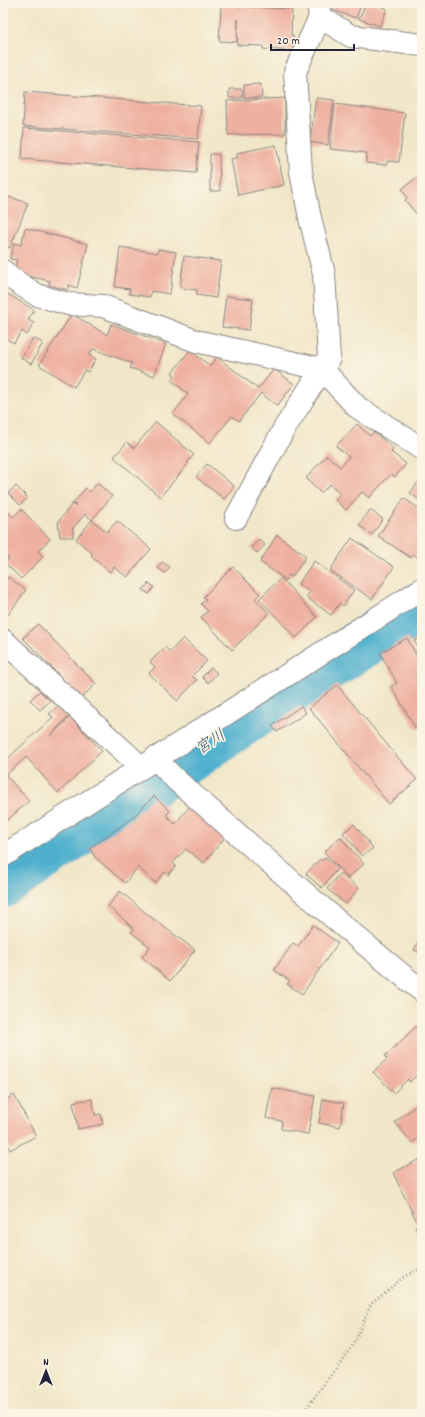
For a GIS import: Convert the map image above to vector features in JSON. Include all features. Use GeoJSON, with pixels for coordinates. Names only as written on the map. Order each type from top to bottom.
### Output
{"type":"FeatureCollection","features":[{"type":"Feature","properties":{"kind":"street"},"geometry":{"type":"LineString","coordinates":[[236,518],[284,429],[329,358],[324,274],[310,218],[301,172],[295,72],[319,10],[351,36],[422,45]]}},
{"type":"Feature","properties":{"kind":"street"},"geometry":{"type":"LineString","coordinates":[[3,271],[9,277],[37,295],[68,304],[103,306],[196,341],[322,369],[358,407],[422,449]]}},
{"type":"Feature","properties":{"kind":"street"},"geometry":{"type":"LineString","coordinates":[[3,856],[158,767],[422,589]]}},
{"type":"Feature","properties":{"kind":"street"},"geometry":{"type":"LineString","coordinates":[[3,640],[158,767],[422,991]]}},
{"type":"Feature","properties":{"kind":"path"},"geometry":{"type":"LineString","coordinates":[[302,1414],[354,1344],[371,1304],[405,1276],[422,1268]]}},
{"type":"Feature","properties":{"kind":"building"},"geometry":{"type":"Polygon","coordinates":[[[329,3],[362,3],[356,18],[332,10],[333,7],[329,3]]]}},
{"type":"Feature","properties":{"kind":"building"},"geometry":{"type":"Polygon","coordinates":[[[366,3],[372,3],[387,9],[380,26],[359,19],[366,3]]]}},
{"type":"Feature","properties":{"kind":"building"},"geometry":{"type":"Polygon","coordinates":[[[221,6],[292,9],[291,35],[293,35],[293,51],[263,49],[263,46],[237,45],[238,19],[237,42],[219,41],[221,6]]]}},
{"type":"Feature","properties":{"kind":"building"},"geometry":{"type":"Polygon","coordinates":[[[261,84],[262,97],[244,98],[244,85],[261,84]]]}},
{"type":"Feature","properties":{"kind":"building"},"geometry":{"type":"Polygon","coordinates":[[[229,89],[242,89],[242,98],[229,98],[229,89]]]}},
{"type":"Feature","properties":{"kind":"building"},"geometry":{"type":"Polygon","coordinates":[[[25,92],[201,106],[198,139],[23,126],[25,92]]]}},
{"type":"Feature","properties":{"kind":"building"},"geometry":{"type":"Polygon","coordinates":[[[285,98],[285,134],[228,135],[227,101],[285,98]]]}},
{"type":"Feature","properties":{"kind":"building"},"geometry":{"type":"Polygon","coordinates":[[[316,98],[334,100],[328,145],[310,142],[316,98]]]}},
{"type":"Feature","properties":{"kind":"building"},"geometry":{"type":"Polygon","coordinates":[[[335,104],[405,113],[399,162],[387,161],[387,165],[366,163],[367,153],[330,149],[335,104]]]}},
{"type":"Feature","properties":{"kind":"building"},"geometry":{"type":"Polygon","coordinates":[[[24,128],[199,142],[196,173],[22,159],[24,128]]]}},
{"type":"Feature","properties":{"kind":"building"},"geometry":{"type":"Polygon","coordinates":[[[276,145],[284,185],[238,195],[231,159],[238,157],[237,153],[276,145]]]}},
{"type":"Feature","properties":{"kind":"building"},"geometry":{"type":"Polygon","coordinates":[[[210,154],[219,154],[220,191],[210,191],[210,154]]]}},
{"type":"Feature","properties":{"kind":"building"},"geometry":{"type":"Polygon","coordinates":[[[422,173],[422,221],[405,200],[407,198],[402,189],[422,173]]]}},
{"type":"Feature","properties":{"kind":"building"},"geometry":{"type":"Polygon","coordinates":[[[3,195],[28,203],[10,248],[3,245],[3,195]]]}},
{"type":"Feature","properties":{"kind":"building"},"geometry":{"type":"Polygon","coordinates":[[[25,228],[88,244],[77,288],[69,285],[68,290],[49,285],[50,281],[14,273],[17,260],[10,259],[14,243],[21,245],[25,228]]]}},
{"type":"Feature","properties":{"kind":"building"},"geometry":{"type":"Polygon","coordinates":[[[120,247],[157,253],[158,249],[176,252],[170,294],[151,291],[150,297],[129,294],[130,289],[115,287],[120,247]]]}},
{"type":"Feature","properties":{"kind":"building"},"geometry":{"type":"Polygon","coordinates":[[[184,256],[221,261],[216,298],[197,295],[197,290],[180,288],[184,256]]]}},
{"type":"Feature","properties":{"kind":"building"},"geometry":{"type":"Polygon","coordinates":[[[3,291],[34,310],[28,320],[34,323],[27,335],[22,331],[14,343],[3,337],[3,291]]]}},
{"type":"Feature","properties":{"kind":"building"},"geometry":{"type":"Polygon","coordinates":[[[226,296],[253,299],[249,330],[222,327],[226,296]]]}},
{"type":"Feature","properties":{"kind":"building"},"geometry":{"type":"Polygon","coordinates":[[[72,314],[107,335],[111,324],[166,344],[154,376],[130,368],[132,363],[93,349],[89,355],[96,359],[88,372],[85,370],[74,387],[39,365],[72,314]]]}},
{"type":"Feature","properties":{"kind":"building"},"geometry":{"type":"Polygon","coordinates":[[[33,338],[43,343],[31,364],[21,358],[33,338]]]}},
{"type":"Feature","properties":{"kind":"building"},"geometry":{"type":"Polygon","coordinates":[[[190,350],[210,366],[217,357],[258,389],[274,369],[294,384],[277,406],[261,393],[239,421],[232,416],[210,443],[173,414],[188,394],[171,380],[175,375],[172,373],[190,350]]]}},
{"type":"Feature","properties":{"kind":"building"},"geometry":{"type":"Polygon","coordinates":[[[156,422],[194,455],[160,497],[114,457],[127,442],[134,448],[156,422]]]}},
{"type":"Feature","properties":{"kind":"building"},"geometry":{"type":"Polygon","coordinates":[[[357,424],[370,436],[374,432],[394,449],[391,452],[406,464],[395,477],[391,474],[369,498],[362,492],[346,510],[335,500],[341,494],[330,484],[321,493],[306,478],[327,455],[340,467],[349,457],[336,446],[357,424]]]}},
{"type":"Feature","properties":{"kind":"building"},"geometry":{"type":"Polygon","coordinates":[[[207,464],[234,486],[224,499],[196,477],[207,464]]]}},
{"type":"Feature","properties":{"kind":"building"},"geometry":{"type":"Polygon","coordinates":[[[422,477],[422,502],[410,493],[422,477]]]}},
{"type":"Feature","properties":{"kind":"building"},"geometry":{"type":"Polygon","coordinates":[[[97,483],[112,496],[92,520],[85,514],[73,528],[73,537],[60,537],[58,522],[72,504],[76,506],[73,503],[86,488],[90,492],[97,483]]]}},
{"type":"Feature","properties":{"kind":"building"},"geometry":{"type":"Polygon","coordinates":[[[16,486],[28,498],[20,505],[8,493],[16,486]]]}},
{"type":"Feature","properties":{"kind":"building"},"geometry":{"type":"Polygon","coordinates":[[[404,498],[422,511],[420,514],[422,515],[422,560],[413,554],[411,558],[378,536],[404,498]]]}},
{"type":"Feature","properties":{"kind":"building"},"geometry":{"type":"Polygon","coordinates":[[[3,507],[13,517],[21,509],[50,539],[38,551],[43,557],[21,579],[5,563],[9,559],[3,552],[3,507]]]}},
{"type":"Feature","properties":{"kind":"building"},"geometry":{"type":"Polygon","coordinates":[[[370,510],[383,519],[372,535],[359,525],[370,510]]]}},
{"type":"Feature","properties":{"kind":"building"},"geometry":{"type":"Polygon","coordinates":[[[92,520],[107,532],[117,521],[151,549],[127,577],[114,567],[110,572],[91,556],[93,554],[76,539],[92,520]]]}},
{"type":"Feature","properties":{"kind":"building"},"geometry":{"type":"Polygon","coordinates":[[[277,535],[306,556],[292,577],[289,575],[286,580],[260,562],[277,535]]]}},
{"type":"Feature","properties":{"kind":"building"},"geometry":{"type":"Polygon","coordinates":[[[352,538],[394,567],[372,599],[330,570],[352,538]]]}},
{"type":"Feature","properties":{"kind":"building"},"geometry":{"type":"Polygon","coordinates":[[[259,539],[265,545],[257,553],[251,548],[259,539]]]}},
{"type":"Feature","properties":{"kind":"building"},"geometry":{"type":"Polygon","coordinates":[[[314,561],[354,590],[343,606],[340,603],[331,615],[306,597],[310,592],[298,584],[314,561]]]}},
{"type":"Feature","properties":{"kind":"building"},"geometry":{"type":"Polygon","coordinates":[[[162,562],[170,567],[165,573],[158,568],[162,562]]]}},
{"type":"Feature","properties":{"kind":"building"},"geometry":{"type":"Polygon","coordinates":[[[233,567],[260,594],[255,599],[269,613],[232,650],[201,617],[208,611],[201,604],[206,599],[203,597],[233,567]]]}},
{"type":"Feature","properties":{"kind":"building"},"geometry":{"type":"Polygon","coordinates":[[[8,577],[26,590],[8,615],[3,612],[3,584],[8,577]]]}},
{"type":"Feature","properties":{"kind":"building"},"geometry":{"type":"Polygon","coordinates":[[[281,578],[317,617],[296,638],[259,599],[281,578]]]}},
{"type":"Feature","properties":{"kind":"building"},"geometry":{"type":"Polygon","coordinates":[[[149,583],[154,587],[149,594],[143,590],[149,583]]]}},
{"type":"Feature","properties":{"kind":"building"},"geometry":{"type":"Polygon","coordinates":[[[38,624],[96,684],[81,698],[23,638],[38,624]]]}},
{"type":"Feature","properties":{"kind":"building"},"geometry":{"type":"Polygon","coordinates":[[[422,636],[422,653],[414,641],[422,636]]]}},
{"type":"Feature","properties":{"kind":"building"},"geometry":{"type":"Polygon","coordinates":[[[183,638],[207,661],[192,676],[197,680],[177,701],[149,673],[155,667],[150,662],[165,647],[170,652],[183,638]]]}},
{"type":"Feature","properties":{"kind":"building"},"geometry":{"type":"Polygon","coordinates":[[[407,638],[422,665],[422,726],[416,729],[391,686],[397,683],[380,653],[407,638]]]}},
{"type":"Feature","properties":{"kind":"building"},"geometry":{"type":"Polygon","coordinates":[[[211,668],[217,673],[208,683],[202,677],[211,668]]]}},
{"type":"Feature","properties":{"kind":"building"},"geometry":{"type":"Polygon","coordinates":[[[337,685],[417,780],[389,804],[309,708],[337,685]]]}},
{"type":"Feature","properties":{"kind":"building"},"geometry":{"type":"Polygon","coordinates":[[[40,691],[50,701],[40,710],[30,700],[40,691]]]}},
{"type":"Feature","properties":{"kind":"building"},"geometry":{"type":"Polygon","coordinates":[[[58,706],[69,716],[50,736],[70,717],[102,751],[58,793],[26,757],[7,774],[3,770],[3,763],[53,717],[49,714],[58,706]]]}},
{"type":"Feature","properties":{"kind":"building"},"geometry":{"type":"Polygon","coordinates":[[[301,706],[306,713],[277,732],[272,726],[301,706]]]}},
{"type":"Feature","properties":{"kind":"building"},"geometry":{"type":"Polygon","coordinates":[[[3,772],[29,801],[3,824],[3,772]]]}},
{"type":"Feature","properties":{"kind":"building"},"geometry":{"type":"Polygon","coordinates":[[[154,796],[170,811],[166,815],[175,824],[190,806],[226,836],[204,863],[186,849],[173,863],[176,866],[168,875],[165,872],[155,883],[138,867],[125,883],[95,857],[90,848],[132,818],[154,796]]]}},
{"type":"Feature","properties":{"kind":"building"},"geometry":{"type":"Polygon","coordinates":[[[354,824],[373,848],[362,856],[343,833],[354,824]]]}},
{"type":"Feature","properties":{"kind":"building"},"geometry":{"type":"Polygon","coordinates":[[[340,837],[364,864],[348,878],[324,852],[340,837]]]}},
{"type":"Feature","properties":{"kind":"building"},"geometry":{"type":"Polygon","coordinates":[[[325,857],[338,868],[322,888],[306,874],[320,859],[322,861],[325,857]]]}},
{"type":"Feature","properties":{"kind":"building"},"geometry":{"type":"Polygon","coordinates":[[[340,873],[359,888],[346,904],[327,889],[340,873]]]}},
{"type":"Feature","properties":{"kind":"building"},"geometry":{"type":"Polygon","coordinates":[[[120,891],[147,914],[195,950],[170,981],[142,957],[150,947],[131,932],[134,929],[108,906],[120,891]]]}},
{"type":"Feature","properties":{"kind":"building"},"geometry":{"type":"Polygon","coordinates":[[[313,925],[338,943],[302,994],[287,984],[290,981],[274,970],[293,943],[298,946],[313,925]]]}},
{"type":"Feature","properties":{"kind":"building"},"geometry":{"type":"Polygon","coordinates":[[[422,933],[422,954],[414,950],[422,933]]]}},
{"type":"Feature","properties":{"kind":"building"},"geometry":{"type":"Polygon","coordinates":[[[422,1021],[422,1070],[410,1082],[408,1079],[394,1093],[373,1072],[387,1059],[385,1056],[422,1021]]]}},
{"type":"Feature","properties":{"kind":"building"},"geometry":{"type":"Polygon","coordinates":[[[272,1088],[315,1096],[308,1134],[281,1129],[282,1121],[266,1118],[272,1088]]]}},
{"type":"Feature","properties":{"kind":"building"},"geometry":{"type":"Polygon","coordinates":[[[14,1095],[36,1136],[10,1150],[6,1142],[3,1143],[3,1101],[14,1095]]]}},
{"type":"Feature","properties":{"kind":"building"},"geometry":{"type":"Polygon","coordinates":[[[92,1099],[95,1115],[101,1114],[103,1124],[78,1129],[73,1102],[92,1099]]]}},
{"type":"Feature","properties":{"kind":"building"},"geometry":{"type":"Polygon","coordinates":[[[323,1099],[344,1103],[340,1127],[319,1123],[323,1099]]]}},
{"type":"Feature","properties":{"kind":"building"},"geometry":{"type":"Polygon","coordinates":[[[422,1101],[422,1135],[412,1143],[395,1122],[422,1101]]]}},
{"type":"Feature","properties":{"kind":"building"},"geometry":{"type":"Polygon","coordinates":[[[422,1158],[422,1222],[418,1224],[393,1173],[422,1158]]]}},
{"type":"Feature","properties":{"kind":"building"},"geometry":{"type":"Polygon","coordinates":[[[422,1223],[422,1240],[415,1227],[422,1223]]]}},
{"type":"Feature","properties":{"kind":"waterway","name":"宮川"},"geometry":{"type":"LineString","coordinates":[[3,883],[286,692],[422,606]]}}]}
